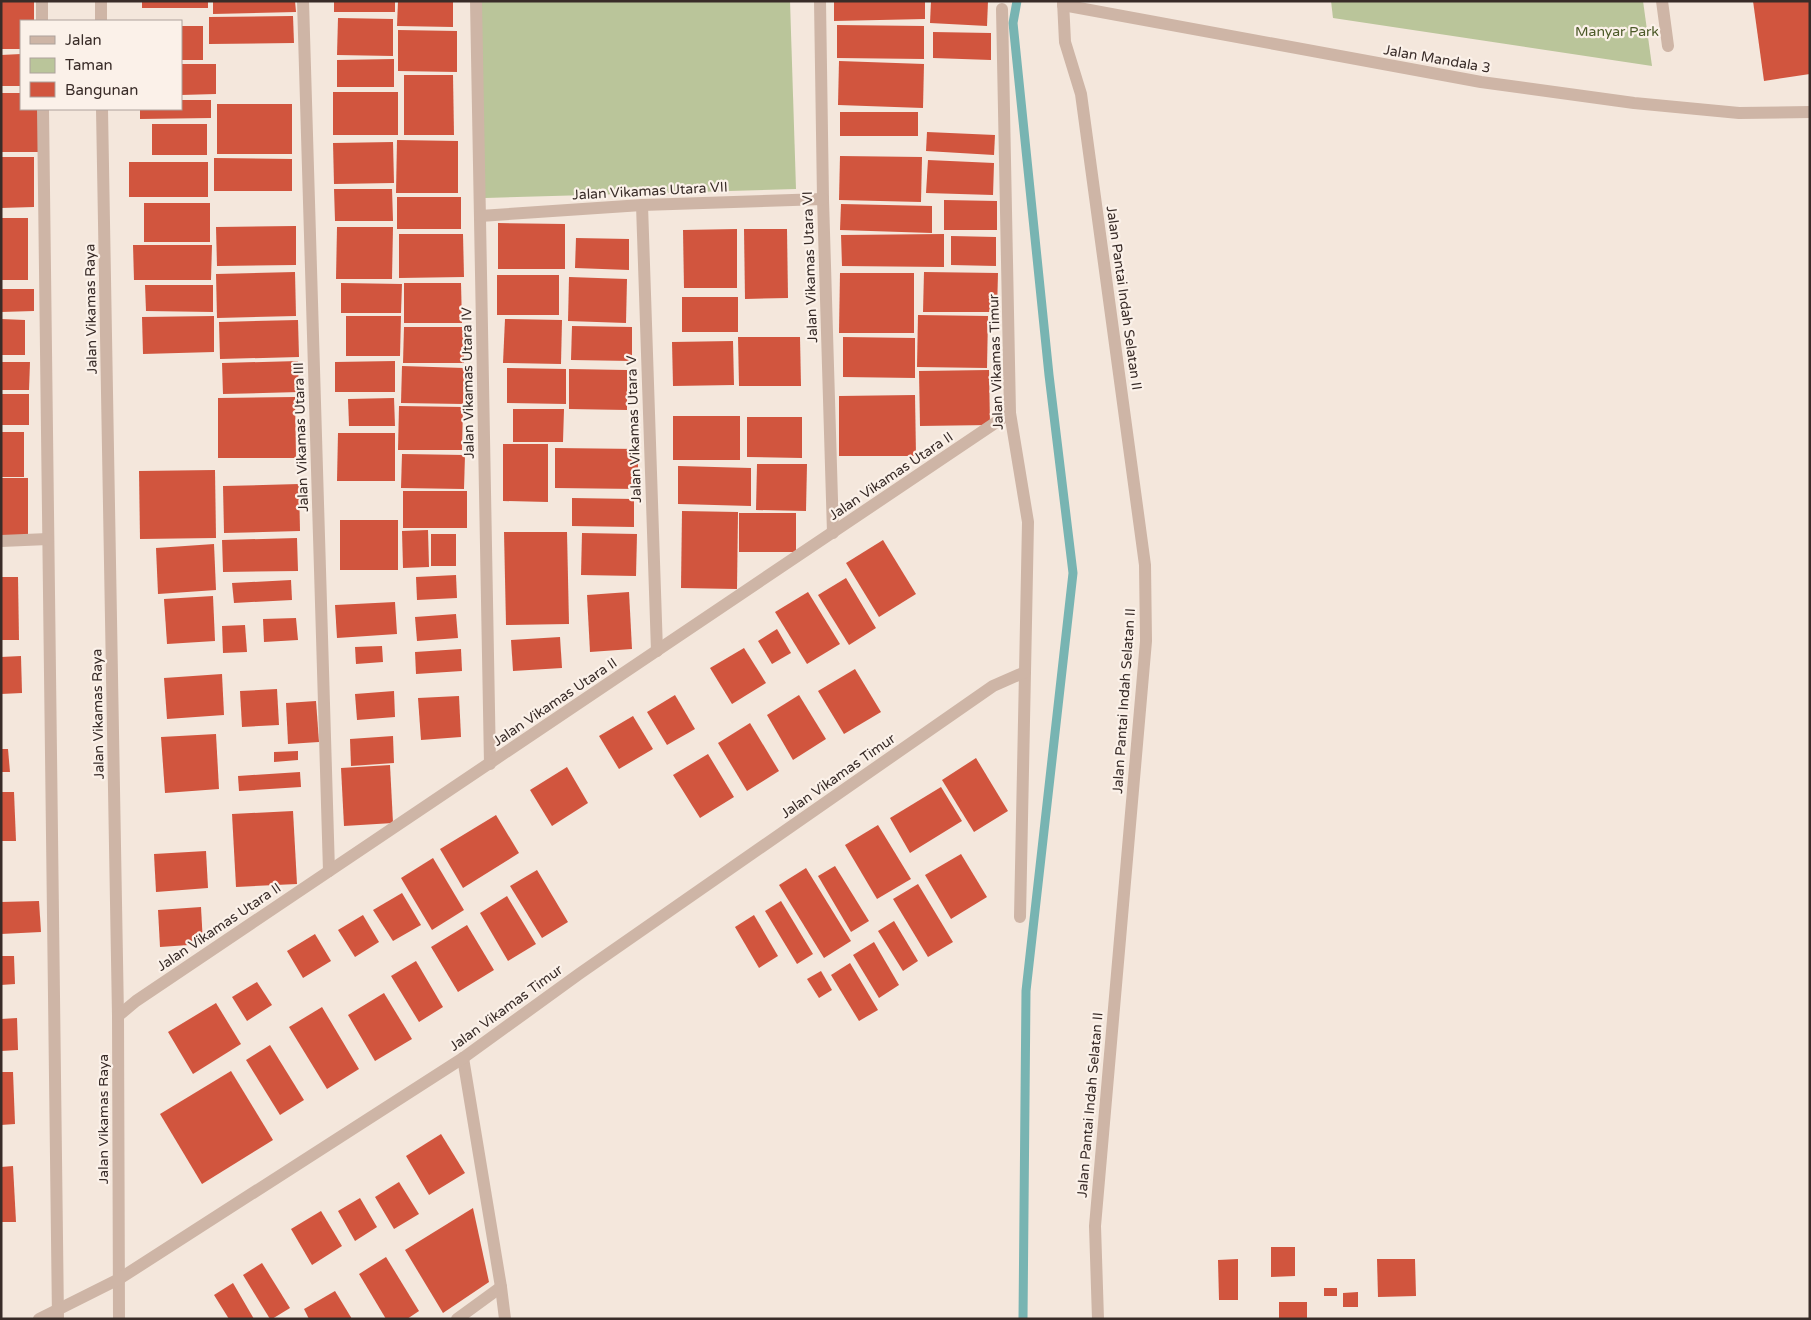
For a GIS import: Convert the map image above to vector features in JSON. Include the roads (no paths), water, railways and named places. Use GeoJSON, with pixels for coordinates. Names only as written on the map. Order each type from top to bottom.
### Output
{"type":"FeatureCollection","features":[{"type":"Feature","properties":{"kind":"street"},"geometry":{"type":"LineString","coordinates":[[42,1],[42,20]]}},
{"type":"Feature","properties":{"kind":"street"},"geometry":{"type":"LineString","coordinates":[[101,1],[101,20]]}},
{"type":"Feature","properties":{"kind":"street","name":"Jalan Vikamas Utara III"},"geometry":{"type":"LineString","coordinates":[[302,1],[329,871]]}},
{"type":"Feature","properties":{"kind":"street","name":"Jalan Vikamas Utara IV"},"geometry":{"type":"LineString","coordinates":[[476,1],[490,764]]}},
{"type":"Feature","properties":{"kind":"street","name":"Jalan Vikamas Utara VI"},"geometry":{"type":"LineString","coordinates":[[820,1],[823,199],[833,533]]}},
{"type":"Feature","properties":{"kind":"street"},"geometry":{"type":"LineString","coordinates":[[1662,1],[1668,46]]}},
{"type":"Feature","properties":{"kind":"street","name":"Jalan Mandala 3"},"geometry":{"type":"LineString","coordinates":[[1063,3],[1481,82],[1634,103],[1739,113],[1810,112]]}},
{"type":"Feature","properties":{"kind":"street","name":"Jalan Pantai Indah Selatan II"},"geometry":{"type":"LineString","coordinates":[[1063,3],[1065,42],[1080,94],[1145,565],[1146,641],[1095,1226],[1098,1319]]}},
{"type":"Feature","properties":{"kind":"street","name":"Jalan Vikamas Timur"},"geometry":{"type":"LineString","coordinates":[[39,1319],[62,1310],[119,1279],[463,1058],[579,974],[993,686],[1025,672],[1028,522],[1010,414],[1002,9]]}},
{"type":"Feature","properties":{"kind":"street"},"geometry":{"type":"LineString","coordinates":[[43,110],[48,539],[62,1310]]}},
{"type":"Feature","properties":{"kind":"street","name":"Jalan Vikamas Raya"},"geometry":{"type":"LineString","coordinates":[[102,110],[118,1016],[119,1319]]}},
{"type":"Feature","properties":{"kind":"street","name":"Jalan Vikamas Utara VII"},"geometry":{"type":"LineString","coordinates":[[480,216],[642,205],[823,199]]}},
{"type":"Feature","properties":{"kind":"street","name":"Jalan Vikamas Utara V"},"geometry":{"type":"LineString","coordinates":[[642,205],[657,651]]}},
{"type":"Feature","properties":{"kind":"street","name":"Jalan Vikamas Utara II"},"geometry":{"type":"LineString","coordinates":[[118,1016],[144,996],[329,871],[1010,414]]}},
{"type":"Feature","properties":{"kind":"street"},"geometry":{"type":"LineString","coordinates":[[1,541],[48,539]]}},
{"type":"Feature","properties":{"kind":"street"},"geometry":{"type":"LineString","coordinates":[[1020,917],[1025,672]]}},
{"type":"Feature","properties":{"kind":"street"},"geometry":{"type":"LineString","coordinates":[[463,1058],[501,1287],[504,1319]]}},
{"type":"Feature","properties":{"kind":"street"},"geometry":{"type":"LineString","coordinates":[[457,1319],[501,1287]]}},
{"type":"Feature","properties":{"kind":"waterway"},"geometry":{"type":"LineString","coordinates":[[1017,1],[1013,23],[1049,375],[1073,573],[1026,991],[1023,1319]]}},
{"type":"Feature","properties":{"kind":"park label","name":"Manyar Park"},"geometry":{"type":"Point","coordinates":[1617,31]}}]}
